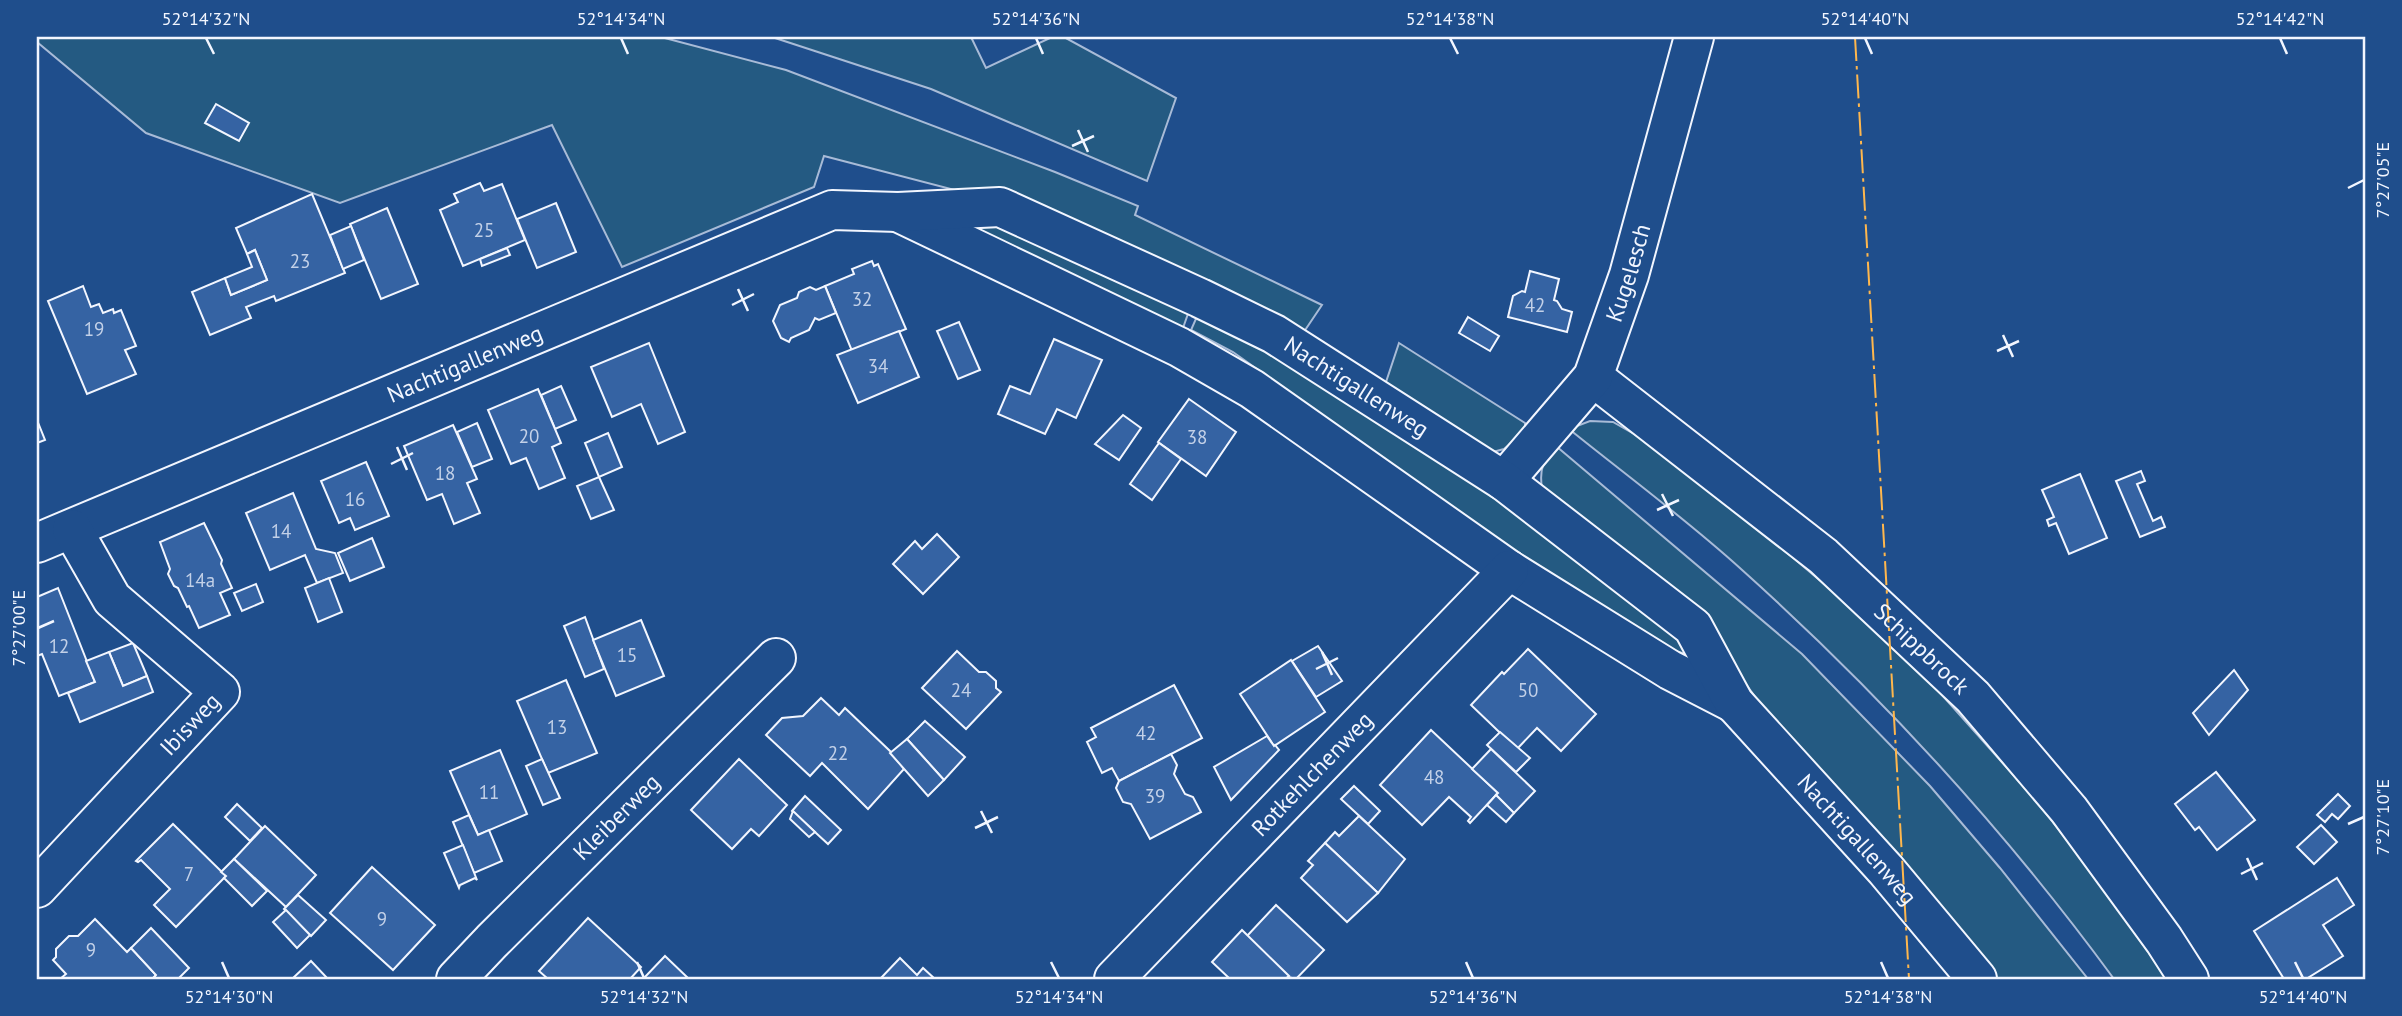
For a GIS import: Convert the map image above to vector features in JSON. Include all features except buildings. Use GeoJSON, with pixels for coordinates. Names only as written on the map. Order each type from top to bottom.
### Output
{"type":"FeatureCollection","features":[{"type":"Feature","properties":{"kind":"street","name":"Kugelesch"},"geometry":{"type":"LineString","coordinates":[[1504,481],[1593,377],[1629,275],[1694,37]]}},
{"type":"Feature","properties":{"kind":"street","name":"Nachtigallenweg"},"geometry":{"type":"LineString","coordinates":[[37,543],[831,210],[898,212],[1000,206],[1274,334],[1504,481],[1693,627],[1734,703],[1886,870],[1977,979]]}},
{"type":"Feature","properties":{"kind":"street","name":"Nachtigallenweg"},"geometry":{"type":"LineString","coordinates":[[898,212],[1179,347],[1252,389],[1509,570],[1670,670],[1734,703]]}},
{"type":"Feature","properties":{"kind":"street","name":"Schippbrock"},"geometry":{"type":"LineString","coordinates":[[1593,377],[1823,556],[1973,697],[2069,810],[2164,940],[2189,979]]}},
{"type":"Feature","properties":{"kind":"street","name":"Ibisweg"},"geometry":{"type":"LineString","coordinates":[[37,888],[220,692],[112,599],[72,529]]}},
{"type":"Feature","properties":{"kind":"street","name":"Rotkehlchenweg"},"geometry":{"type":"LineString","coordinates":[[1114,979],[1509,570]]}},
{"type":"Feature","properties":{"kind":"street","name":"Kleiberweg"},"geometry":{"type":"LineString","coordinates":[[456,979],[776,658]]}},
{"type":"Feature","properties":{"kind":"shaded area"},"geometry":{"type":"Polygon","coordinates":[[[37,37],[661,37],[786,70],[1138,206],[1135,215],[1322,305],[1285,360],[1434,456],[1675,628],[1686,654],[1675,651],[1514,552],[1233,352],[1191,330],[1199,312],[1039,212],[824,156],[814,187],[622,267],[552,125],[340,203],[146,133],[37,42],[37,37]]]}},
{"type":"Feature","properties":{"kind":"shaded area"},"geometry":{"type":"Polygon","coordinates":[[[772,37],[971,37],[986,68],[1052,37],[1064,37],[1176,98],[1147,181],[931,89],[772,37]]]}},
{"type":"Feature","properties":{"kind":"shaded area"},"geometry":{"type":"Polygon","coordinates":[[[981,219],[1190,308],[1183,328],[968,228],[981,219]]]}},
{"type":"Feature","properties":{"kind":"shaded area"},"geometry":{"type":"Polygon","coordinates":[[[1399,343],[1525,423],[1525,431],[1504,449],[1489,453],[1384,388],[1399,343]]]}},
{"type":"Feature","properties":{"kind":"shaded area"},"geometry":{"type":"Polygon","coordinates":[[[1590,421],[1613,422],[1641,438],[1791,556],[1869,622],[1926,677],[2032,796],[2094,874],[2167,979],[2114,979],[2029,869],[1984,816],[1842,664],[1720,551],[1569,429],[1590,421]]]}},
{"type":"Feature","properties":{"kind":"shaded area"},"geometry":{"type":"Polygon","coordinates":[[[1556,446],[1802,654],[1930,786],[2000,868],[2088,979],[1995,979],[1763,708],[1743,680],[1542,488],[1543,466],[1556,446]]]}},
{"type":"Feature","properties":{"kind":"power"},"geometry":{"type":"LineString","coordinates":[[1855,37],[1909,979]]}}]}
